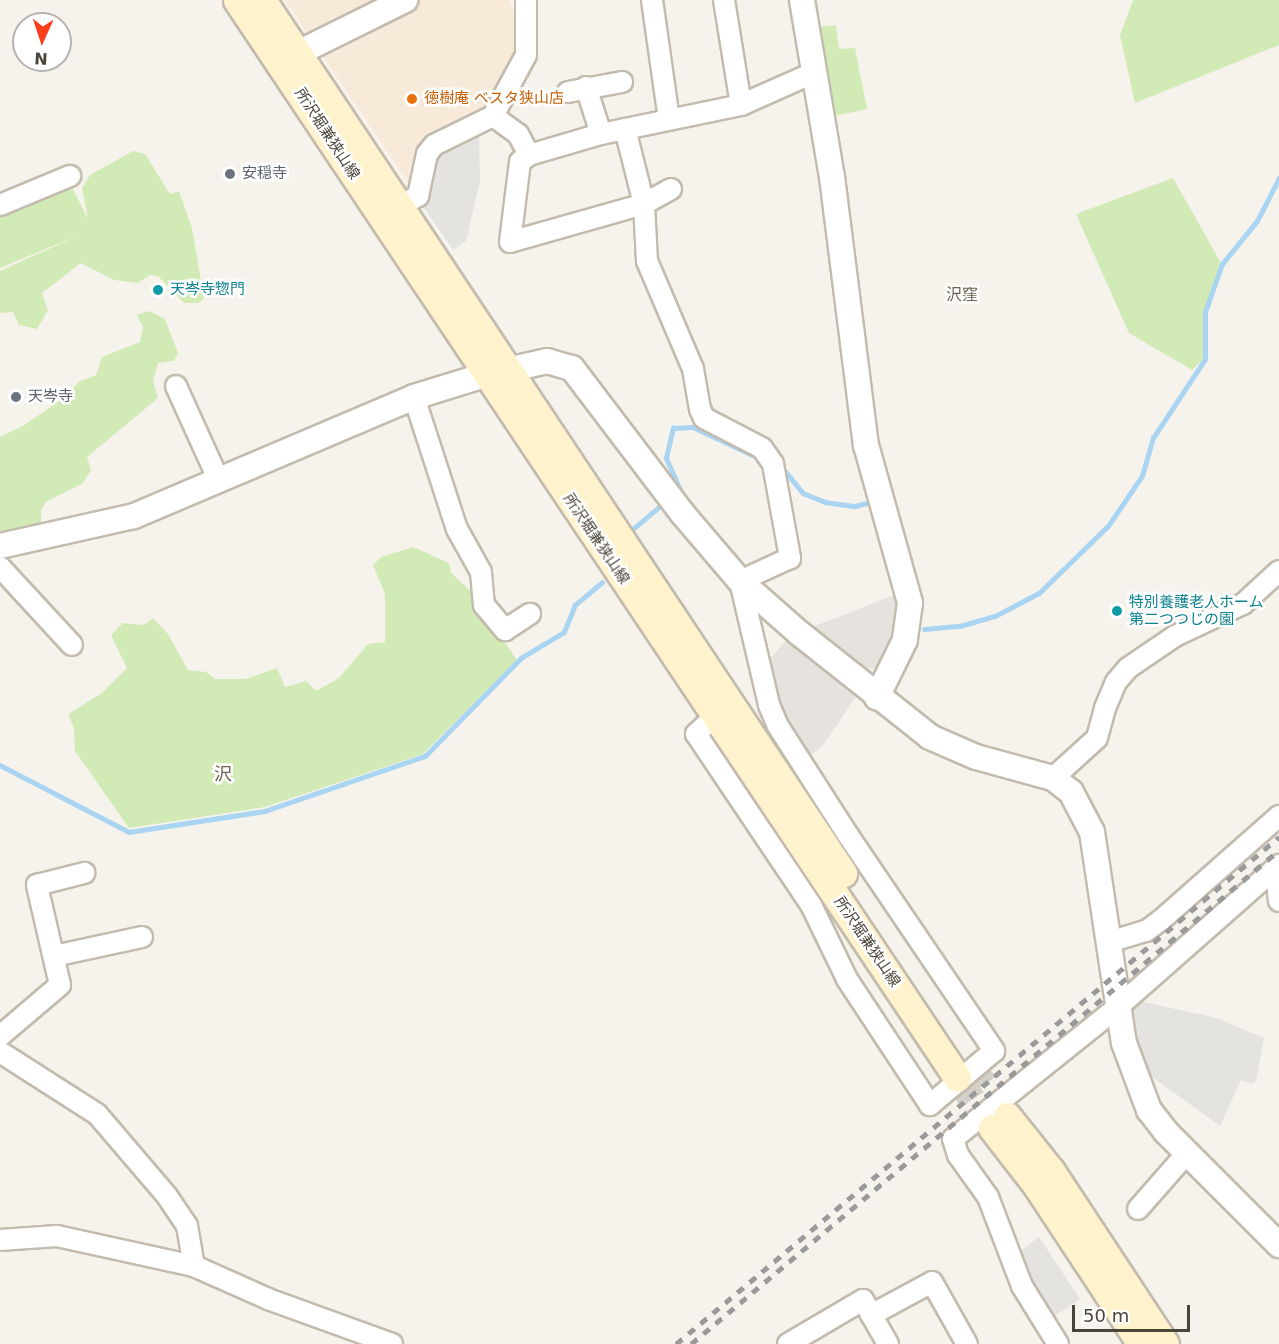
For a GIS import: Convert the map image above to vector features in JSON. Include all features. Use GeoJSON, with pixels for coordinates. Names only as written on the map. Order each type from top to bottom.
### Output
{"type":"FeatureCollection","features":[{"type":"Feature","properties":{"kind":"main road","name":"所沢堀兼狭山線"},"geometry":{"type":"LineString","coordinates":[[237,0],[288,58],[400,206],[496,372]]}},
{"type":"Feature","properties":{"kind":"main road","name":"所沢堀兼狭山線"},"geometry":{"type":"LineString","coordinates":[[262,0],[288,58],[963,1069]]}},
{"type":"Feature","properties":{"kind":"main road"},"geometry":{"type":"LineString","coordinates":[[1000,1122],[1028,1193],[1127,1344]]}},
{"type":"Feature","properties":{"kind":"main road"},"geometry":{"type":"LineString","coordinates":[[1000,1122],[1036,1186],[1142,1344]]}},
{"type":"Feature","properties":{"kind":"main road"},"geometry":{"type":"LineString","coordinates":[[1000,1122],[1150,1344]]}},
{"type":"Feature","properties":{"kind":"main road"},"geometry":{"type":"LineString","coordinates":[[1000,1122],[1052,1171],[1166,1344]]}},
{"type":"Feature","properties":{"kind":"street"},"geometry":{"type":"LineString","coordinates":[[288,58],[405,0]]}},
{"type":"Feature","properties":{"kind":"street"},"geometry":{"type":"LineString","coordinates":[[400,206],[418,196],[427,154],[434,145],[493,116],[526,55],[526,0]]}},
{"type":"Feature","properties":{"kind":"street"},"geometry":{"type":"LineString","coordinates":[[652,0],[669,119]]}},
{"type":"Feature","properties":{"kind":"street"},"geometry":{"type":"LineString","coordinates":[[724,0],[741,105]]}},
{"type":"Feature","properties":{"kind":"street"},"geometry":{"type":"LineString","coordinates":[[805,1],[813,73],[832,177],[866,445],[910,603],[905,640],[877,697]]}},
{"type":"Feature","properties":{"kind":"street"},"geometry":{"type":"LineString","coordinates":[[671,189],[644,204],[510,242],[520,162],[529,155],[601,134],[741,105],[813,73]]}},
{"type":"Feature","properties":{"kind":"street"},"geometry":{"type":"LineString","coordinates":[[601,134],[577,89],[622,82]]}},
{"type":"Feature","properties":{"kind":"street"},"geometry":{"type":"LineString","coordinates":[[493,116],[518,134],[529,155]]}},
{"type":"Feature","properties":{"kind":"street"},"geometry":{"type":"LineString","coordinates":[[625,129],[644,204],[647,261],[693,369],[700,409],[704,418],[762,448],[773,464],[790,558],[740,580]]}},
{"type":"Feature","properties":{"kind":"street"},"geometry":{"type":"LineString","coordinates":[[0,205],[70,176]]}},
{"type":"Feature","properties":{"kind":"street"},"geometry":{"type":"LineString","coordinates":[[0,546],[134,516],[414,397],[496,372],[547,361],[572,368],[682,513],[740,580],[877,697],[930,737],[976,758],[1053,778],[1071,792],[1092,832],[1118,1007],[1135,1079],[1149,1110],[1187,1153],[1277,1238]]}},
{"type":"Feature","properties":{"kind":"street"},"geometry":{"type":"LineString","coordinates":[[176,386],[219,481]]}},
{"type":"Feature","properties":{"kind":"street"},"geometry":{"type":"LineString","coordinates":[[414,397],[457,529],[481,572],[484,605],[505,630],[530,614]]}},
{"type":"Feature","properties":{"kind":"street"},"geometry":{"type":"LineString","coordinates":[[0,567],[72,645]]}},
{"type":"Feature","properties":{"kind":"street"},"geometry":{"type":"LineString","coordinates":[[1053,778],[1097,738],[1108,699],[1128,668],[1175,636],[1242,604],[1279,571]]}},
{"type":"Feature","properties":{"kind":"street"},"geometry":{"type":"LineString","coordinates":[[740,580],[769,705],[778,726],[848,835],[994,1051],[930,1105],[847,979],[810,905],[696,734],[726,712],[752,703],[769,705]]}},
{"type":"Feature","properties":{"kind":"street"},"geometry":{"type":"LineString","coordinates":[[1109,942],[1146,931],[1160,921],[1279,816]]}},
{"type":"Feature","properties":{"kind":"street"},"geometry":{"type":"LineString","coordinates":[[1278,866],[1279,901]]}},
{"type":"Feature","properties":{"kind":"street"},"geometry":{"type":"LineString","coordinates":[[1058,1344],[1022,1286],[988,1197],[957,1155],[953,1139],[1118,1007],[1278,866]]}},
{"type":"Feature","properties":{"kind":"street"},"geometry":{"type":"LineString","coordinates":[[0,1036],[60,985],[37,885],[84,873]]}},
{"type":"Feature","properties":{"kind":"street"},"geometry":{"type":"LineString","coordinates":[[54,956],[142,937]]}},
{"type":"Feature","properties":{"kind":"street"},"geometry":{"type":"LineString","coordinates":[[0,1052],[98,1114],[167,1196],[187,1226],[194,1266]]}},
{"type":"Feature","properties":{"kind":"street"},"geometry":{"type":"LineString","coordinates":[[1138,1209],[1187,1153]]}},
{"type":"Feature","properties":{"kind":"street"},"geometry":{"type":"LineString","coordinates":[[0,1240],[57,1236],[194,1266],[268,1299],[392,1344]]}},
{"type":"Feature","properties":{"kind":"street"},"geometry":{"type":"LineString","coordinates":[[872,1315],[932,1282],[967,1344]]}},
{"type":"Feature","properties":{"kind":"street"},"geometry":{"type":"LineString","coordinates":[[788,1344],[863,1300],[888,1344]]}},
{"type":"Feature","properties":{"kind":"shaded area"},"geometry":{"type":"Polygon","coordinates":[[[285,0],[509,0],[522,31],[523,55],[482,117],[423,144],[419,181],[411,187],[285,0]]]}},
{"type":"Feature","properties":{"kind":"shaded area"},"geometry":{"type":"Polygon","coordinates":[[[479,129],[480,181],[466,241],[453,250],[422,205],[430,157],[479,129]]]}},
{"type":"Feature","properties":{"kind":"shaded area"},"geometry":{"type":"Polygon","coordinates":[[[899,593],[897,632],[881,664],[873,669],[859,666],[810,628],[899,593]]]}},
{"type":"Feature","properties":{"kind":"shaded area"},"geometry":{"type":"Polygon","coordinates":[[[788,638],[859,692],[824,744],[806,760],[776,714],[764,666],[788,638]]]}},
{"type":"Feature","properties":{"kind":"shaded area"},"geometry":{"type":"Polygon","coordinates":[[[1134,1000],[1217,1018],[1264,1038],[1256,1081],[1252,1084],[1241,1080],[1220,1126],[1144,1071],[1131,1008],[1134,1000]]]}},
{"type":"Feature","properties":{"kind":"shaded area"},"geometry":{"type":"Polygon","coordinates":[[[1039,1237],[1080,1299],[1049,1320],[1015,1255],[1039,1237]]]}},
{"type":"Feature","properties":{"kind":"green space"},"geometry":{"type":"Polygon","coordinates":[[[1133,0],[1279,0],[1279,45],[1135,103],[1120,35],[1133,0]]]}},
{"type":"Feature","properties":{"kind":"green space"},"geometry":{"type":"Polygon","coordinates":[[[836,25],[839,49],[855,48],[867,109],[835,116],[832,114],[816,27],[836,25]]]}},
{"type":"Feature","properties":{"kind":"green space"},"geometry":{"type":"Polygon","coordinates":[[[133,151],[145,154],[170,194],[179,191],[192,228],[204,298],[199,303],[184,303],[158,276],[150,275],[138,283],[114,280],[81,263],[42,293],[48,310],[37,329],[19,325],[13,312],[0,313],[0,271],[84,233],[0,268],[0,209],[69,181],[88,219],[82,188],[90,175],[133,151]]]}},
{"type":"Feature","properties":{"kind":"green space"},"geometry":{"type":"Polygon","coordinates":[[[1173,178],[1221,263],[1204,311],[1204,358],[1192,370],[1129,333],[1076,214],[1173,178]]]}},
{"type":"Feature","properties":{"kind":"green space"},"geometry":{"type":"Polygon","coordinates":[[[149,311],[165,319],[178,353],[174,361],[158,363],[153,381],[158,398],[87,457],[91,470],[83,483],[46,502],[41,510],[41,522],[0,534],[0,437],[23,426],[65,397],[80,381],[96,375],[102,357],[140,342],[143,327],[137,315],[149,311]]]}},
{"type":"Feature","properties":{"kind":"green space"},"geometry":{"type":"Polygon","coordinates":[[[413,547],[449,563],[451,573],[472,592],[490,631],[504,641],[517,660],[423,754],[265,807],[129,828],[75,751],[74,728],[68,714],[102,693],[127,668],[111,635],[123,623],[144,625],[153,618],[168,634],[188,670],[206,672],[215,679],[246,679],[277,668],[285,687],[306,681],[316,691],[339,678],[368,644],[385,642],[385,594],[373,565],[381,557],[413,547]]]}},
{"type":"Feature","properties":{"kind":"waterway"},"geometry":{"type":"LineString","coordinates":[[924,629],[960,626],[995,616],[1039,593],[1108,526],[1142,476],[1153,438],[1205,359],[1205,312],[1222,264],[1257,221],[1279,178]]}},
{"type":"Feature","properties":{"kind":"waterway"},"geometry":{"type":"LineString","coordinates":[[680,490],[666,458],[673,428],[693,427],[759,458]]}},
{"type":"Feature","properties":{"kind":"waterway"},"geometry":{"type":"LineString","coordinates":[[786,472],[803,493],[825,502],[855,506],[870,502]]}},
{"type":"Feature","properties":{"kind":"waterway"},"geometry":{"type":"LineString","coordinates":[[634,528],[659,507]]}},
{"type":"Feature","properties":{"kind":"waterway"},"geometry":{"type":"LineString","coordinates":[[0,765],[129,832],[265,811],[425,756],[521,658],[564,632],[575,605],[602,582]]}},
{"type":"Feature","properties":{"kind":"tunnel"},"geometry":{"type":"LineString","coordinates":[[969,1062],[1007,1116]]}},
{"type":"Feature","properties":{"kind":"tunnel"},"geometry":{"type":"LineString","coordinates":[[957,1077],[992,1128]]}},
{"type":"Feature","properties":{"kind":"railway"},"geometry":{"type":"LineString","coordinates":[[676,1344],[1279,837]]}},
{"type":"Feature","properties":{"kind":"railway"},"geometry":{"type":"LineString","coordinates":[[691,1344],[1279,850]]}},
{"type":"Feature","properties":{"kind":"place","name":"徳樹庵 ベスタ狭山店"},"geometry":{"type":"Point","coordinates":[412,99]}},
{"type":"Feature","properties":{"kind":"place","name":"安穏寺"},"geometry":{"type":"Point","coordinates":[230,174]}},
{"type":"Feature","properties":{"kind":"place","name":"天岑寺惣門"},"geometry":{"type":"Point","coordinates":[158,290]}},
{"type":"Feature","properties":{"kind":"place","name":"天岑寺"},"geometry":{"type":"Point","coordinates":[16,397]}},
{"type":"Feature","properties":{"kind":"place","name":"特別養護老人ホーム 第二つつじの園"},"geometry":{"type":"Point","coordinates":[1117,611]}},
{"type":"Feature","properties":{"kind":"district","name":"沢窪"},"geometry":{"type":"Point","coordinates":[962,295]}},
{"type":"Feature","properties":{"kind":"district","name":"沢"},"geometry":{"type":"Point","coordinates":[223,774]}}]}
